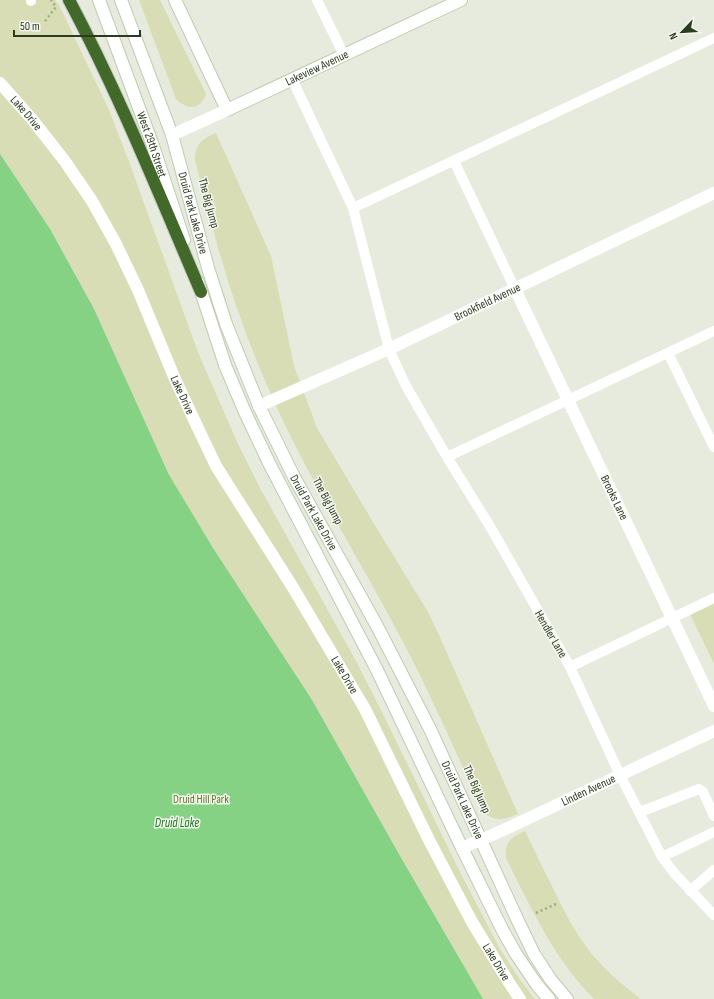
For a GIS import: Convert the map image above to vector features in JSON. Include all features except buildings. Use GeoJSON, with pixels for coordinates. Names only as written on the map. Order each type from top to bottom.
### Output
{"type":"FeatureCollection","features":[{"type":"Feature","properties":{"kind":"highway"},"geometry":{"type":"LineString","coordinates":[[70,0],[115,92],[201,292]]}},
{"type":"Feature","properties":{"kind":"street","name":"West 29th Street"},"geometry":{"type":"LineString","coordinates":[[98,0],[152,143],[201,292]]}},
{"type":"Feature","properties":{"kind":"street","name":"Druid Park Lake Drive"},"geometry":{"type":"LineString","coordinates":[[122,0],[172,135],[208,268],[226,324],[259,406],[294,477],[377,626],[423,715],[534,954],[551,980],[567,999]]}},
{"type":"Feature","properties":{"kind":"street"},"geometry":{"type":"LineString","coordinates":[[175,0],[227,110]]}},
{"type":"Feature","properties":{"kind":"street","name":"Lakeview Avenue"},"geometry":{"type":"LineString","coordinates":[[172,135],[461,0]]}},
{"type":"Feature","properties":{"kind":"street","name":"Lake Drive"},"geometry":{"type":"LineString","coordinates":[[0,84],[31,118],[64,160],[92,201],[116,244],[138,290],[176,379],[216,466],[292,586],[365,709],[429,840],[472,922],[520,999]]}},
{"type":"Feature","properties":{"kind":"street","name":"Brookfield Avenue"},"geometry":{"type":"LineString","coordinates":[[259,406],[389,349],[714,193]]}},
{"type":"Feature","properties":{"kind":"street","name":"Brooks Lane"},"geometry":{"type":"LineString","coordinates":[[515,289],[714,706]]}},
{"type":"Feature","properties":{"kind":"street","name":"Druid Park Lake Drive"},"geometry":{"type":"LineString","coordinates":[[201,292],[225,365],[263,450],[377,670],[503,931],[516,954],[537,985],[549,999]]}},
{"type":"Feature","properties":{"kind":"street","name":"Linden Avenue"},"geometry":{"type":"LineString","coordinates":[[462,848],[714,732]]}},
{"type":"Feature","properties":{"kind":"lane"},"geometry":{"type":"LineString","coordinates":[[317,0],[344,55]]}},
{"type":"Feature","properties":{"kind":"lane"},"geometry":{"type":"LineString","coordinates":[[353,208],[714,38]]}},
{"type":"Feature","properties":{"kind":"lane","name":"Hendler Lane"},"geometry":{"type":"LineString","coordinates":[[292,80],[353,208],[389,349],[406,386],[447,457],[491,528],[570,667],[620,775],[662,857],[690,891],[712,911]]}},
{"type":"Feature","properties":{"kind":"lane"},"geometry":{"type":"LineString","coordinates":[[454,161],[515,289]]}},
{"type":"Feature","properties":{"kind":"lane"},"geometry":{"type":"LineString","coordinates":[[447,457],[714,331]]}},
{"type":"Feature","properties":{"kind":"lane"},"geometry":{"type":"LineString","coordinates":[[668,352],[714,447]]}},
{"type":"Feature","properties":{"kind":"lane"},"geometry":{"type":"LineString","coordinates":[[570,667],[714,598]]}},
{"type":"Feature","properties":{"kind":"lane"},"geometry":{"type":"LineString","coordinates":[[640,812],[699,789],[703,792],[714,816]]}},
{"type":"Feature","properties":{"kind":"lane"},"geometry":{"type":"LineString","coordinates":[[662,857],[714,832]]}},
{"type":"Feature","properties":{"kind":"lane"},"geometry":{"type":"LineString","coordinates":[[690,891],[714,870]]}},
{"type":"Feature","properties":{"kind":"path"},"geometry":{"type":"LineString","coordinates":[[45,21],[56,7],[51,0]]}},
{"type":"Feature","properties":{"kind":"path"},"geometry":{"type":"LineString","coordinates":[[536,913],[556,904]]}},
{"type":"Feature","properties":{"kind":"green space","name":"Druid Lake"},"geometry":{"type":"Polygon","coordinates":[[[0,0],[55,0],[60,7],[109,110],[198,352],[239,446],[260,488],[356,661],[463,878],[499,947],[518,977],[535,999],[0,999],[0,0]]]}},
{"type":"Feature","properties":{"kind":"green space"},"geometry":{"type":"Polygon","coordinates":[[[139,0],[160,0],[206,94],[197,106],[189,107],[180,103],[176,99],[139,0]]]}},
{"type":"Feature","properties":{"kind":"green space"},"geometry":{"type":"Polygon","coordinates":[[[216,133],[271,256],[294,366],[317,428],[428,612],[518,814],[508,818],[499,819],[490,817],[482,811],[414,663],[313,480],[285,425],[258,365],[228,282],[195,160],[196,150],[200,143],[216,133]]]}},
{"type":"Feature","properties":{"kind":"green space"},"geometry":{"type":"Polygon","coordinates":[[[714,603],[714,664],[690,614],[714,603]]]}},
{"type":"Feature","properties":{"kind":"green space"},"geometry":{"type":"Polygon","coordinates":[[[525,831],[566,915],[584,944],[609,972],[641,999],[594,999],[580,984],[555,950],[544,932],[506,858],[507,844],[512,838],[525,831]]]}},
{"type":"Feature","properties":{"kind":"water","name":"Druid Lake"},"geometry":{"type":"Polygon","coordinates":[[[0,154],[50,229],[94,309],[169,475],[213,548],[312,700],[483,999],[0,999],[0,154]]]}},
{"type":"Feature","properties":{"kind":"park label","name":"Druid Hill Park"},"geometry":{"type":"Point","coordinates":[201,799]}}]}
